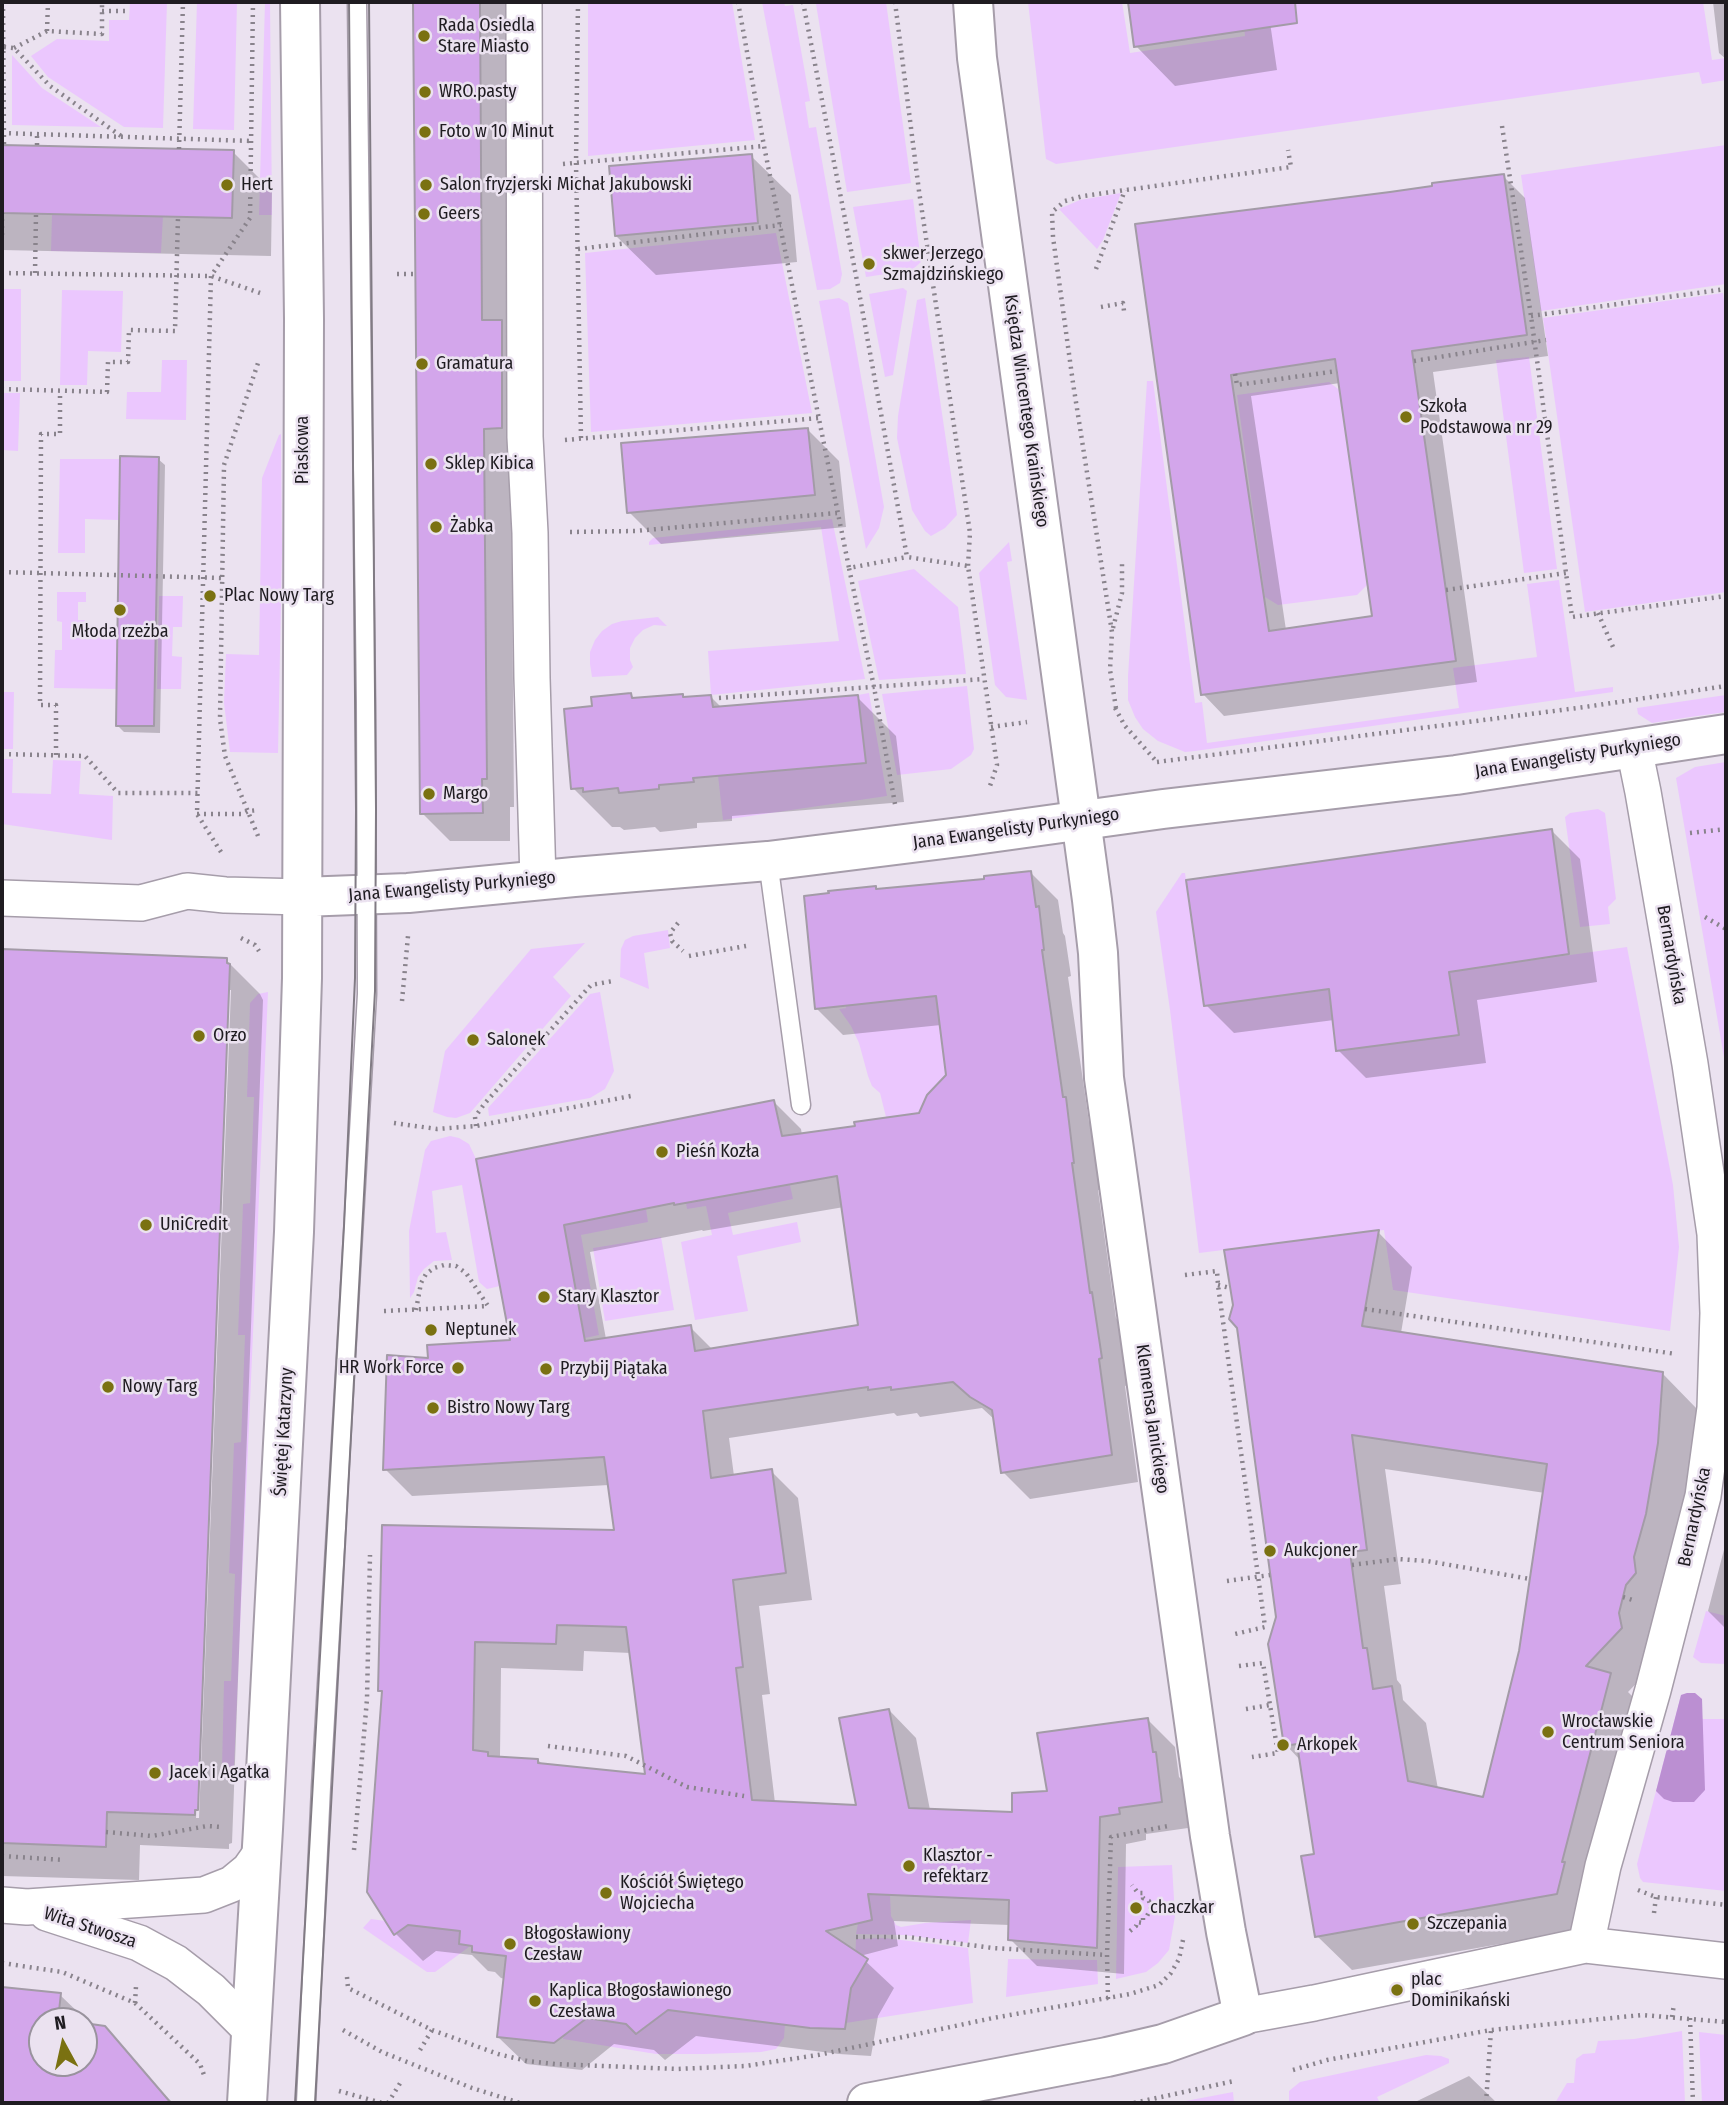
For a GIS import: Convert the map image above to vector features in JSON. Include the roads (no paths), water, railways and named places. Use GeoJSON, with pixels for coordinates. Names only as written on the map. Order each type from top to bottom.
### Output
{"type":"FeatureCollection","features":[{"type":"Feature","properties":{"kind":"street","name":"Piaskowa"},"geometry":{"type":"LineString","coordinates":[[287,897],[304,318],[300,2]]}},
{"type":"Feature","properties":{"kind":"street"},"geometry":{"type":"LineString","coordinates":[[524,2],[525,437],[530,533],[538,880]]}},
{"type":"Feature","properties":{"kind":"street","name":"Księdza Wincentego Kraińskiego"},"geometry":{"type":"LineString","coordinates":[[973,2],[978,58],[1081,820]]}},
{"type":"Feature","properties":{"kind":"street","name":"Jana Ewangelisty Purkyniego"},"geometry":{"type":"LineString","coordinates":[[287,897],[408,893],[768,861],[1456,775],[1726,734]]}},
{"type":"Feature","properties":{"kind":"street","name":"Bernardyńska"},"geometry":{"type":"LineString","coordinates":[[1586,1945],[1604,1866],[1703,1496],[1715,1408],[1718,1313],[1715,1234],[1690,1064],[1634,748]]}},
{"type":"Feature","properties":{"kind":"street","name":"Klemensa Janickiego"},"geometry":{"type":"LineString","coordinates":[[1081,820],[1098,953],[1104,1078],[1210,1836],[1243,2016]]}},
{"type":"Feature","properties":{"kind":"street"},"geometry":{"type":"LineString","coordinates":[[2,898],[141,904],[187,891],[287,897]]}},
{"type":"Feature","properties":{"kind":"street","name":"Świętej Katarzyny"},"geometry":{"type":"LineString","coordinates":[[247,2103],[294,1233],[287,897]]}},
{"type":"Feature","properties":{"kind":"street","name":"Wita Stwosza"},"geometry":{"type":"LineString","coordinates":[[14,1906],[204,1895],[232,1884],[249,1870],[261,1853]]}},
{"type":"Feature","properties":{"kind":"street","name":"Wita Stwosza"},"geometry":{"type":"LineString","coordinates":[[14,1906],[139,1943],[176,1963],[211,1990],[250,2029]]}},
{"type":"Feature","properties":{"kind":"street"},"geometry":{"type":"LineString","coordinates":[[867,2103],[1107,2057],[1163,2044],[1243,2016],[1586,1945],[1726,1961]]}},
{"type":"Feature","properties":{"kind":"lane"},"geometry":{"type":"LineString","coordinates":[[306,2103],[321,1787],[367,994],[357,2]]}},
{"type":"Feature","properties":{"kind":"lane"},"geometry":{"type":"LineString","coordinates":[[768,861],[801,1105]]}},
{"type":"Feature","properties":{"kind":"tram line"},"geometry":{"type":"LineString","coordinates":[[295,2103],[344,1226],[355,978],[349,2]]}},
{"type":"Feature","properties":{"kind":"tram line"},"geometry":{"type":"LineString","coordinates":[[315,2103],[375,991],[376,809],[369,2]]}},
{"type":"Feature","properties":{"kind":"place","name":"Rada Osiedla Stare Miasto"},"geometry":{"type":"Point","coordinates":[424,36]}},
{"type":"Feature","properties":{"kind":"place","name":"WRO.pasty"},"geometry":{"type":"Point","coordinates":[425,92]}},
{"type":"Feature","properties":{"kind":"place","name":"Foto w 10 Minut"},"geometry":{"type":"Point","coordinates":[425,132]}},
{"type":"Feature","properties":{"kind":"place","name":"Hert"},"geometry":{"type":"Point","coordinates":[227,185]}},
{"type":"Feature","properties":{"kind":"place","name":"Salon fryzjerski Michał Jakubowski"},"geometry":{"type":"Point","coordinates":[426,185]}},
{"type":"Feature","properties":{"kind":"place","name":"Geers"},"geometry":{"type":"Point","coordinates":[424,214]}},
{"type":"Feature","properties":{"kind":"place","name":"skwer Jerzego Szmajdzińskiego"},"geometry":{"type":"Point","coordinates":[869,264]}},
{"type":"Feature","properties":{"kind":"place","name":"Gramatura"},"geometry":{"type":"Point","coordinates":[422,364]}},
{"type":"Feature","properties":{"kind":"place","name":"Szkoła Podstawowa nr 29"},"geometry":{"type":"Point","coordinates":[1406,417]}},
{"type":"Feature","properties":{"kind":"place","name":"Sklep Kibica"},"geometry":{"type":"Point","coordinates":[431,464]}},
{"type":"Feature","properties":{"kind":"place","name":"Żabka"},"geometry":{"type":"Point","coordinates":[436,527]}},
{"type":"Feature","properties":{"kind":"place","name":"Plac Nowy Targ"},"geometry":{"type":"Point","coordinates":[210,596]}},
{"type":"Feature","properties":{"kind":"place","name":"Młoda rzeżba"},"geometry":{"type":"Point","coordinates":[120,610]}},
{"type":"Feature","properties":{"kind":"place","name":"Margo"},"geometry":{"type":"Point","coordinates":[429,794]}},
{"type":"Feature","properties":{"kind":"place","name":"Orƶo"},"geometry":{"type":"Point","coordinates":[199,1036]}},
{"type":"Feature","properties":{"kind":"place","name":"Salonek"},"geometry":{"type":"Point","coordinates":[473,1040]}},
{"type":"Feature","properties":{"kind":"place","name":"Pieśń Kozła"},"geometry":{"type":"Point","coordinates":[662,1152]}},
{"type":"Feature","properties":{"kind":"place","name":"UniCredit"},"geometry":{"type":"Point","coordinates":[146,1225]}},
{"type":"Feature","properties":{"kind":"place","name":"Stary Klasztor"},"geometry":{"type":"Point","coordinates":[544,1297]}},
{"type":"Feature","properties":{"kind":"place","name":"Neptunek"},"geometry":{"type":"Point","coordinates":[431,1330]}},
{"type":"Feature","properties":{"kind":"place","name":"HR Work Force"},"geometry":{"type":"Point","coordinates":[458,1368]}},
{"type":"Feature","properties":{"kind":"place","name":"Przybij Piątaka"},"geometry":{"type":"Point","coordinates":[546,1369]}},
{"type":"Feature","properties":{"kind":"place","name":"Nowy Targ"},"geometry":{"type":"Point","coordinates":[108,1387]}},
{"type":"Feature","properties":{"kind":"place","name":"Bistro Nowy Targ"},"geometry":{"type":"Point","coordinates":[433,1408]}},
{"type":"Feature","properties":{"kind":"place","name":"Aukcjoner"},"geometry":{"type":"Point","coordinates":[1270,1551]}},
{"type":"Feature","properties":{"kind":"place","name":"Wrocławskie Centrum Seniora"},"geometry":{"type":"Point","coordinates":[1548,1732]}},
{"type":"Feature","properties":{"kind":"place","name":"Arkopek"},"geometry":{"type":"Point","coordinates":[1283,1745]}},
{"type":"Feature","properties":{"kind":"place","name":"Jacek i Agatka"},"geometry":{"type":"Point","coordinates":[155,1773]}},
{"type":"Feature","properties":{"kind":"place","name":"Klasztor - refektarz"},"geometry":{"type":"Point","coordinates":[909,1866]}},
{"type":"Feature","properties":{"kind":"place","name":"Kościół Świętego Wojciecha"},"geometry":{"type":"Point","coordinates":[606,1893]}},
{"type":"Feature","properties":{"kind":"place","name":"chaczkar"},"geometry":{"type":"Point","coordinates":[1136,1908]}},
{"type":"Feature","properties":{"kind":"place","name":"Szczepania"},"geometry":{"type":"Point","coordinates":[1413,1924]}},
{"type":"Feature","properties":{"kind":"place","name":"Błogosławiony Czesław"},"geometry":{"type":"Point","coordinates":[510,1944]}},
{"type":"Feature","properties":{"kind":"place","name":"plac Dominikański"},"geometry":{"type":"Point","coordinates":[1397,1990]}},
{"type":"Feature","properties":{"kind":"place","name":"Kaplica Błogosławionego Czesława"},"geometry":{"type":"Point","coordinates":[535,2001]}}]}
